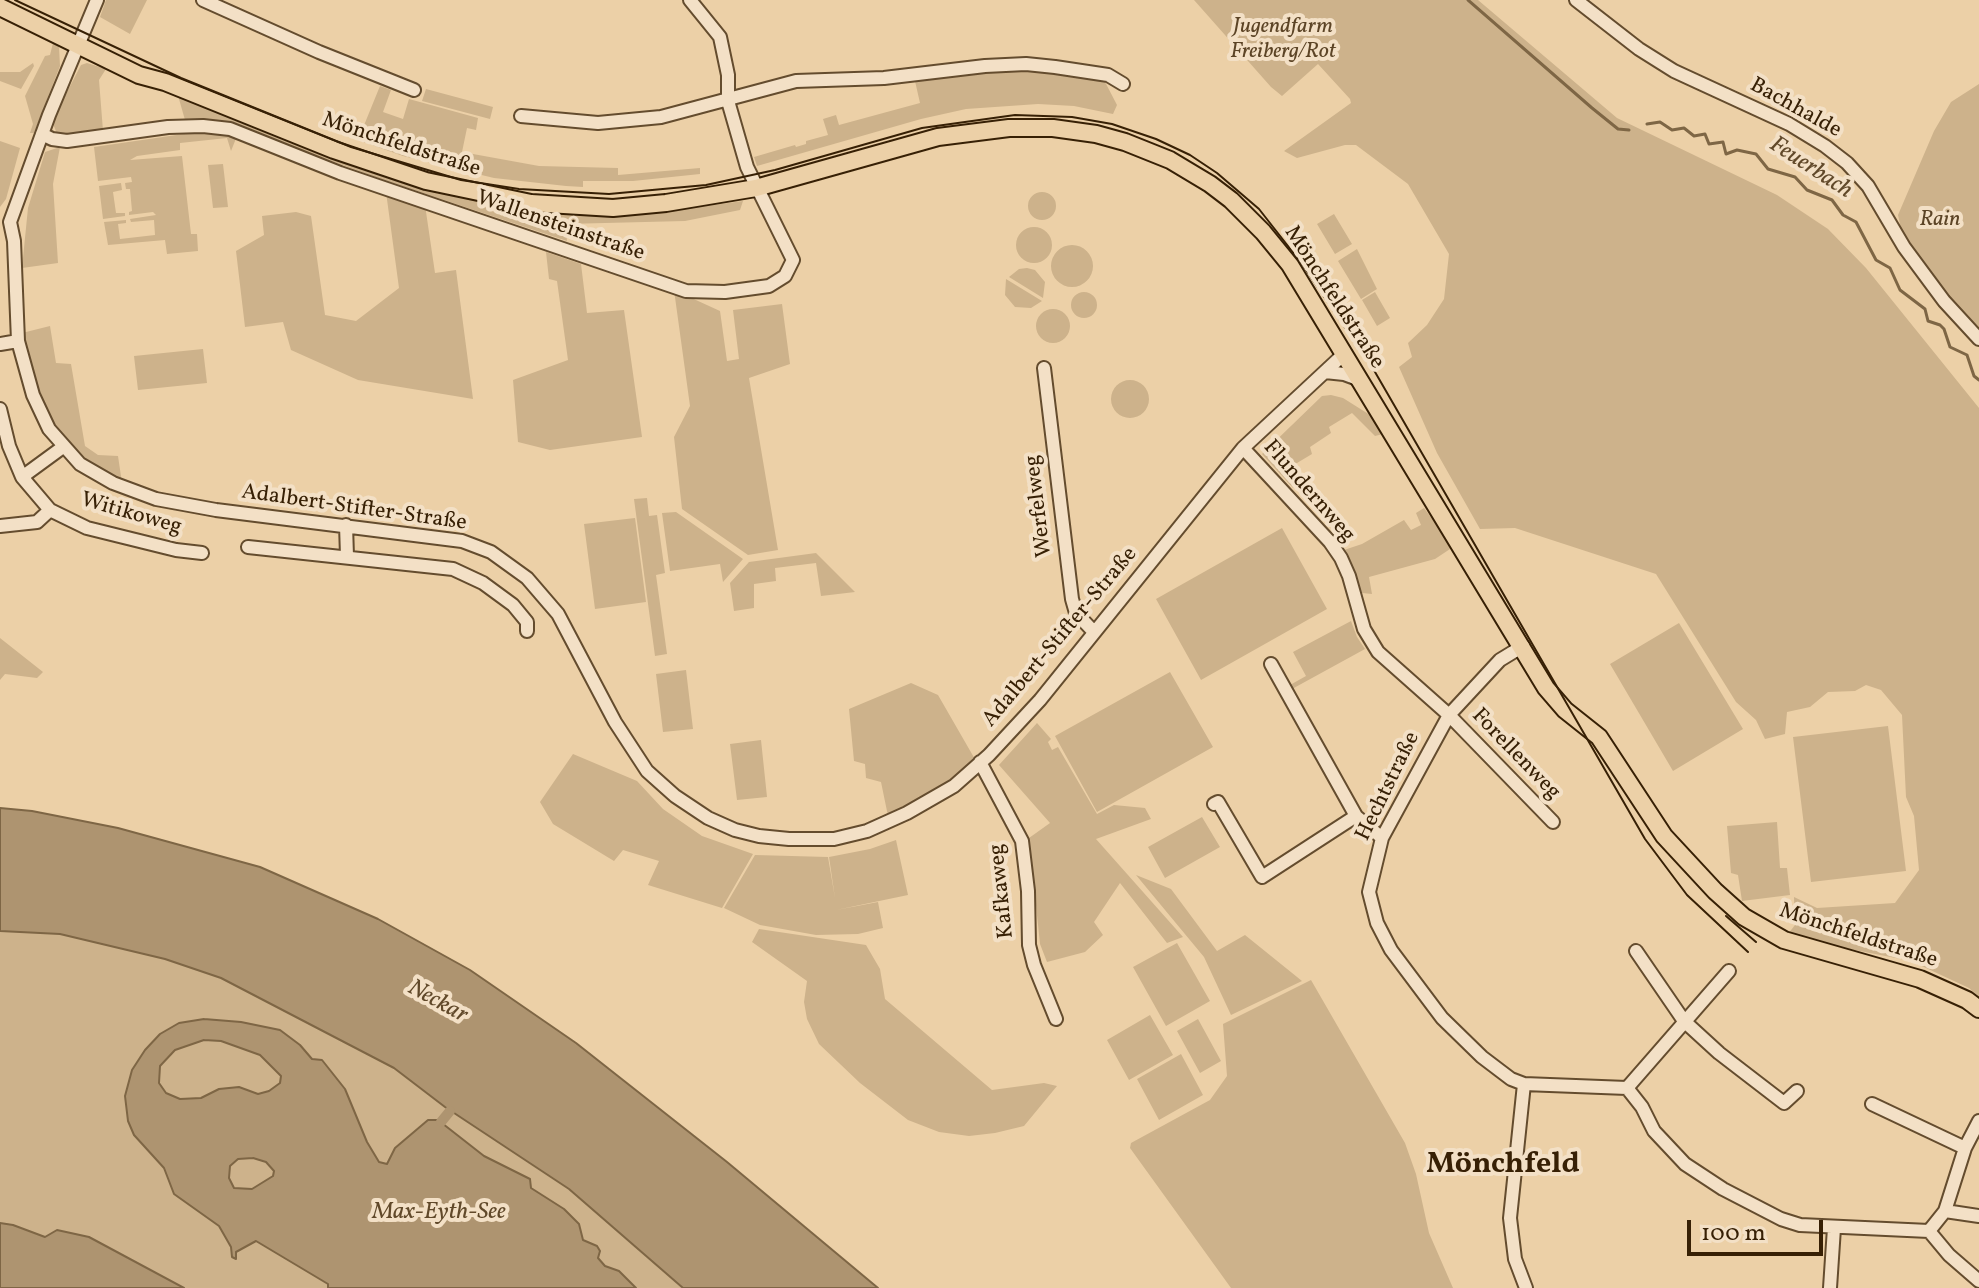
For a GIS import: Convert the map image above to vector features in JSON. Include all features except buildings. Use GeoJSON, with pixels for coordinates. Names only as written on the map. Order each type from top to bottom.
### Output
{"type":"FeatureCollection","features":[{"type":"Feature","properties":{"kind":"main road","name":"Mönchfeldstraße"},"geometry":{"type":"LineString","coordinates":[[0,7],[139,75],[165,82],[334,150],[426,181],[531,203],[613,208],[666,203],[756,188],[923,141],[986,130],[1053,128],[1096,134],[1125,142],[1187,169],[1249,217],[1290,265],[1556,701],[1599,737],[1664,836],[1715,891],[1744,917],[1784,940],[1920,979],[1967,1000],[1979,1009]]}},
{"type":"Feature","properties":{"kind":"street","name":"Adalbert-Stifter-Straße"},"geometry":{"type":"LineString","coordinates":[[97,0],[5,222],[14,241],[18,341],[33,395],[49,429],[80,464],[113,483],[156,499],[218,511],[462,541],[491,552],[527,578],[558,614],[615,722],[647,771],[675,796],[708,818],[735,830],[789,839],[834,839],[867,831],[954,786],[1040,700],[1243,448],[1345,353]]}},
{"type":"Feature","properties":{"kind":"street"},"geometry":{"type":"LineString","coordinates":[[203,0],[414,90]]}},
{"type":"Feature","properties":{"kind":"street"},"geometry":{"type":"LineString","coordinates":[[690,0],[720,37],[728,75],[728,101],[756,188]]}},
{"type":"Feature","properties":{"kind":"street","name":"Bachhalde"},"geometry":{"type":"LineString","coordinates":[[1576,0],[1639,49],[1674,71],[1789,124],[1847,163],[1868,186],[1920,269],[1979,339]]}},
{"type":"Feature","properties":{"kind":"street"},"geometry":{"type":"LineString","coordinates":[[521,116],[598,123],[661,117],[796,81],[884,78],[997,65],[1067,68],[1108,75],[1123,84]]}},
{"type":"Feature","properties":{"kind":"street","name":"Wallensteinstraße"},"geometry":{"type":"LineString","coordinates":[[42,134],[67,141],[168,127],[230,129],[340,173],[686,291],[725,292],[769,286],[785,276],[793,260],[756,188]]}},
{"type":"Feature","properties":{"kind":"street"},"geometry":{"type":"LineString","coordinates":[[0,344],[18,341]]}},
{"type":"Feature","properties":{"kind":"street","name":"Werfelweg"},"geometry":{"type":"LineString","coordinates":[[1044,368],[1072,599],[1076,613],[1094,632]]}},
{"type":"Feature","properties":{"kind":"street"},"geometry":{"type":"LineString","coordinates":[[1325,372],[1344,374],[1362,381]]}},
{"type":"Feature","properties":{"kind":"street","name":"Witikoweg"},"geometry":{"type":"LineString","coordinates":[[0,409],[9,446],[22,477],[50,510],[87,528],[176,550],[202,553]]}},
{"type":"Feature","properties":{"kind":"street"},"geometry":{"type":"LineString","coordinates":[[22,477],[63,447]]}},
{"type":"Feature","properties":{"kind":"street","name":"Flundernweg"},"geometry":{"type":"LineString","coordinates":[[1243,448],[1330,542],[1341,558],[1364,629],[1378,652],[1449,715]]}},
{"type":"Feature","properties":{"kind":"street","name":"Witikoweg"},"geometry":{"type":"LineString","coordinates":[[0,526],[37,522],[50,510]]}},
{"type":"Feature","properties":{"kind":"street"},"geometry":{"type":"LineString","coordinates":[[346,525],[347,556]]}},
{"type":"Feature","properties":{"kind":"street"},"geometry":{"type":"LineString","coordinates":[[248,547],[453,569],[483,583],[513,605],[527,622],[527,631]]}},
{"type":"Feature","properties":{"kind":"street","name":"Hechtstraße"},"geometry":{"type":"LineString","coordinates":[[1523,646],[1500,660],[1449,715],[1382,838],[1369,892],[1377,923],[1391,950],[1422,994],[1482,1057],[1511,1079],[1524,1084],[1627,1088]]}},
{"type":"Feature","properties":{"kind":"street"},"geometry":{"type":"LineString","coordinates":[[1271,664],[1356,816],[1382,838]]}},
{"type":"Feature","properties":{"kind":"street","name":"Forellenweg"},"geometry":{"type":"LineString","coordinates":[[1449,715],[1553,822]]}},
{"type":"Feature","properties":{"kind":"street","name":"Kafkaweg"},"geometry":{"type":"LineString","coordinates":[[984,759],[1022,841],[1028,891],[1029,945],[1034,967],[1056,1019]]}},
{"type":"Feature","properties":{"kind":"street"},"geometry":{"type":"LineString","coordinates":[[1214,804],[1218,802],[1262,877],[1356,816]]}},
{"type":"Feature","properties":{"kind":"street"},"geometry":{"type":"LineString","coordinates":[[1636,951],[1684,1021],[1719,1053],[1784,1103],[1797,1091]]}},
{"type":"Feature","properties":{"kind":"street"},"geometry":{"type":"LineString","coordinates":[[1729,971],[1627,1088],[1654,1131],[1685,1164],[1723,1189],[1781,1219],[1800,1225],[1834,1228],[1929,1231],[1949,1255],[1979,1281]]}},
{"type":"Feature","properties":{"kind":"street"},"geometry":{"type":"LineString","coordinates":[[1524,1084],[1510,1218],[1515,1259],[1526,1288]]}},
{"type":"Feature","properties":{"kind":"street"},"geometry":{"type":"LineString","coordinates":[[1872,1104],[1965,1148]]}},
{"type":"Feature","properties":{"kind":"street"},"geometry":{"type":"LineString","coordinates":[[1929,1231],[1945,1211],[1965,1148],[1979,1121]]}},
{"type":"Feature","properties":{"kind":"street"},"geometry":{"type":"LineString","coordinates":[[1945,1211],[1979,1216]]}},
{"type":"Feature","properties":{"kind":"street"},"geometry":{"type":"LineString","coordinates":[[1830,1288],[1834,1228]]}},
{"type":"Feature","properties":{"kind":"green space"},"geometry":{"type":"Polygon","coordinates":[[[106,0],[147,0],[130,34],[100,17],[106,0]]]}},
{"type":"Feature","properties":{"kind":"green space","name":"Jugendfarm Freiberg/Rot"},"geometry":{"type":"Polygon","coordinates":[[[1194,0],[1478,0],[1617,118],[1777,195],[1828,229],[1866,268],[1979,408],[1979,997],[1969,988],[1911,961],[1788,934],[1795,925],[1794,897],[1817,908],[1895,903],[1919,870],[1914,816],[1906,797],[1902,715],[1881,690],[1866,685],[1855,691],[1828,692],[1810,707],[1787,712],[1785,734],[1765,739],[1756,720],[1736,702],[1656,574],[1515,528],[1480,529],[1437,453],[1399,367],[1412,357],[1408,343],[1427,325],[1444,299],[1449,254],[1408,184],[1356,145],[1297,158],[1284,151],[1351,103],[1350,99],[1318,64],[1282,96],[1194,0]]]}},
{"type":"Feature","properties":{"kind":"green space"},"geometry":{"type":"Polygon","coordinates":[[[53,43],[59,47],[60,66],[34,133],[30,133],[33,124],[25,96],[45,56],[50,55],[53,43]]]}},
{"type":"Feature","properties":{"kind":"green space"},"geometry":{"type":"Polygon","coordinates":[[[33,63],[21,89],[0,81],[0,72],[20,72],[33,63]]]}},
{"type":"Feature","properties":{"kind":"green space"},"geometry":{"type":"Polygon","coordinates":[[[87,63],[106,69],[99,80],[103,131],[65,136],[57,134],[52,121],[81,65],[87,63]]]}},
{"type":"Feature","properties":{"kind":"green space"},"geometry":{"type":"Polygon","coordinates":[[[1026,71],[1104,80],[1117,105],[1113,114],[1074,106],[1038,104],[966,109],[757,166],[754,157],[828,135],[823,119],[836,115],[839,125],[920,103],[915,81],[983,72],[1026,71]]]}},
{"type":"Feature","properties":{"kind":"green space","name":"Rain"},"geometry":{"type":"Polygon","coordinates":[[[1979,84],[1979,332],[1903,239],[1898,215],[1934,131],[1951,102],[1979,84]]]}},
{"type":"Feature","properties":{"kind":"green space"},"geometry":{"type":"Polygon","coordinates":[[[380,86],[391,90],[383,112],[403,119],[409,99],[478,118],[476,130],[467,128],[462,152],[539,166],[618,168],[618,175],[700,168],[700,174],[633,181],[583,181],[583,187],[566,186],[494,178],[403,156],[358,140],[380,86]]]}},
{"type":"Feature","properties":{"kind":"green space"},"geometry":{"type":"Polygon","coordinates":[[[426,89],[493,107],[490,119],[422,101],[426,89]]]}},
{"type":"Feature","properties":{"kind":"green space"},"geometry":{"type":"Polygon","coordinates":[[[177,92],[423,186],[483,202],[533,211],[639,215],[743,201],[740,210],[685,221],[565,224],[567,241],[378,178],[231,124],[185,120],[177,92]]]}},
{"type":"Feature","properties":{"kind":"green space"},"geometry":{"type":"Polygon","coordinates":[[[204,131],[237,136],[231,151],[227,138],[180,143],[180,150],[137,156],[130,160],[182,156],[191,234],[197,234],[198,251],[167,254],[165,240],[108,245],[104,222],[126,220],[126,223],[118,224],[120,239],[155,235],[154,220],[131,222],[130,219],[156,215],[153,212],[129,215],[132,211],[130,189],[126,189],[125,183],[132,182],[131,177],[98,181],[94,147],[204,131]]]}},
{"type":"Feature","properties":{"kind":"green space"},"geometry":{"type":"Polygon","coordinates":[[[0,141],[20,148],[6,199],[0,207],[0,141]]]}},
{"type":"Feature","properties":{"kind":"green space"},"geometry":{"type":"Polygon","coordinates":[[[60,147],[53,184],[58,263],[22,268],[28,208],[45,152],[60,147]]]}},
{"type":"Feature","properties":{"kind":"green space"},"geometry":{"type":"Polygon","coordinates":[[[223,164],[228,207],[213,208],[208,165],[223,164]]]}},
{"type":"Feature","properties":{"kind":"green space"},"geometry":{"type":"Polygon","coordinates":[[[121,183],[122,190],[113,192],[116,213],[125,213],[125,216],[103,219],[99,186],[121,183]]]}},
{"type":"Feature","properties":{"kind":"green space"},"geometry":{"type":"Polygon","coordinates":[[[386,192],[425,205],[435,273],[456,270],[473,399],[358,380],[291,350],[283,322],[245,327],[236,251],[264,235],[262,216],[296,212],[311,216],[325,315],[356,321],[399,288],[386,192]]]}},
{"type":"Feature","properties":{"kind":"green space"},"geometry":{"type":"Polygon","coordinates":[[[1042,192],[1052,196],[1056,206],[1052,216],[1042,220],[1032,216],[1028,206],[1032,196],[1042,192]]]}},
{"type":"Feature","properties":{"kind":"green space"},"geometry":{"type":"Polygon","coordinates":[[[1334,214],[1352,244],[1335,254],[1317,224],[1334,214]]]}},
{"type":"Feature","properties":{"kind":"green space"},"geometry":{"type":"Polygon","coordinates":[[[1034,227],[1047,232],[1052,245],[1047,258],[1034,263],[1021,258],[1016,245],[1021,232],[1034,227]]]}},
{"type":"Feature","properties":{"kind":"green space"},"geometry":{"type":"Polygon","coordinates":[[[1072,245],[1087,251],[1093,266],[1087,281],[1072,287],[1057,281],[1051,266],[1057,251],[1072,245]]]}},
{"type":"Feature","properties":{"kind":"green space"},"geometry":{"type":"Polygon","coordinates":[[[1357,249],[1377,289],[1361,299],[1338,261],[1357,249]]]}},
{"type":"Feature","properties":{"kind":"green space"},"geometry":{"type":"Polygon","coordinates":[[[546,252],[581,264],[587,313],[624,310],[642,437],[550,450],[518,442],[513,380],[568,360],[557,281],[549,279],[546,252]]]}},
{"type":"Feature","properties":{"kind":"green space"},"geometry":{"type":"Polygon","coordinates":[[[1019,269],[1035,270],[1045,282],[1043,298],[1009,277],[1019,269]]]}},
{"type":"Feature","properties":{"kind":"green space"},"geometry":{"type":"Polygon","coordinates":[[[1006,279],[1042,301],[1031,308],[1015,307],[1005,295],[1006,279]]]}},
{"type":"Feature","properties":{"kind":"green space"},"geometry":{"type":"Polygon","coordinates":[[[674,290],[720,311],[727,361],[739,359],[733,310],[782,304],[790,364],[749,378],[778,550],[748,555],[682,509],[674,437],[690,406],[674,290]]]}},
{"type":"Feature","properties":{"kind":"green space"},"geometry":{"type":"Polygon","coordinates":[[[1084,292],[1094,295],[1097,305],[1094,315],[1084,318],[1074,315],[1071,305],[1074,295],[1084,292]]]}},
{"type":"Feature","properties":{"kind":"green space"},"geometry":{"type":"Polygon","coordinates":[[[1375,292],[1390,318],[1377,326],[1362,300],[1375,292]]]}},
{"type":"Feature","properties":{"kind":"green space"},"geometry":{"type":"Polygon","coordinates":[[[1053,309],[1065,314],[1070,326],[1065,338],[1053,343],[1041,338],[1036,326],[1041,314],[1053,309]]]}},
{"type":"Feature","properties":{"kind":"green space"},"geometry":{"type":"Polygon","coordinates":[[[50,326],[56,363],[71,364],[85,446],[98,455],[118,456],[122,483],[80,457],[54,428],[36,390],[22,333],[50,326]]]}},
{"type":"Feature","properties":{"kind":"green space"},"geometry":{"type":"Polygon","coordinates":[[[203,349],[207,383],[138,390],[134,356],[203,349]]]}},
{"type":"Feature","properties":{"kind":"green space"},"geometry":{"type":"Polygon","coordinates":[[[1130,380],[1144,385],[1149,399],[1144,413],[1130,418],[1116,413],[1111,399],[1116,385],[1130,380]]]}},
{"type":"Feature","properties":{"kind":"green space"},"geometry":{"type":"Polygon","coordinates":[[[1322,396],[1343,398],[1370,415],[1383,434],[1375,436],[1352,413],[1329,427],[1331,433],[1310,447],[1312,454],[1292,466],[1298,477],[1298,483],[1293,488],[1262,454],[1322,396]]]}},
{"type":"Feature","properties":{"kind":"green space"},"geometry":{"type":"Polygon","coordinates":[[[647,498],[649,516],[657,515],[665,573],[656,575],[667,654],[655,656],[634,499],[647,498]]]}},
{"type":"Feature","properties":{"kind":"green space"},"geometry":{"type":"Polygon","coordinates":[[[1424,508],[1453,547],[1435,559],[1369,577],[1372,594],[1362,593],[1344,550],[1362,544],[1404,520],[1411,530],[1421,525],[1416,513],[1424,508]]]}},
{"type":"Feature","properties":{"kind":"green space"},"geometry":{"type":"Polygon","coordinates":[[[676,512],[743,559],[723,582],[720,564],[670,571],[662,513],[676,512]]]}},
{"type":"Feature","properties":{"kind":"green space"},"geometry":{"type":"Polygon","coordinates":[[[635,518],[646,602],[595,609],[584,524],[635,518]]]}},
{"type":"Feature","properties":{"kind":"green space"},"geometry":{"type":"Polygon","coordinates":[[[1282,528],[1327,609],[1201,680],[1156,599],[1282,528]]]}},
{"type":"Feature","properties":{"kind":"green space"},"geometry":{"type":"Polygon","coordinates":[[[816,553],[855,592],[821,596],[816,563],[775,568],[776,581],[754,584],[754,608],[734,611],[730,583],[749,562],[816,553]]]}},
{"type":"Feature","properties":{"kind":"green space"},"geometry":{"type":"Polygon","coordinates":[[[1351,621],[1365,649],[1292,689],[1290,685],[1306,676],[1293,652],[1351,621]]]}},
{"type":"Feature","properties":{"kind":"green space"},"geometry":{"type":"Polygon","coordinates":[[[1679,623],[1743,729],[1673,771],[1610,664],[1679,623]]]}},
{"type":"Feature","properties":{"kind":"green space"},"geometry":{"type":"Polygon","coordinates":[[[0,638],[43,672],[37,678],[5,674],[0,680],[0,638]]]}},
{"type":"Feature","properties":{"kind":"green space"},"geometry":{"type":"Polygon","coordinates":[[[686,670],[693,729],[663,732],[656,674],[686,670]]]}},
{"type":"Feature","properties":{"kind":"green space"},"geometry":{"type":"Polygon","coordinates":[[[1170,672],[1213,747],[1097,812],[1055,736],[1170,672]]]}},
{"type":"Feature","properties":{"kind":"green space"},"geometry":{"type":"Polygon","coordinates":[[[911,683],[938,695],[976,761],[951,783],[888,816],[881,782],[866,778],[865,764],[854,761],[849,709],[911,683]]]}},
{"type":"Feature","properties":{"kind":"green space"},"geometry":{"type":"Polygon","coordinates":[[[1037,723],[1051,739],[1048,742],[1052,750],[1058,747],[1097,814],[1114,805],[1145,808],[1151,819],[1096,839],[1183,937],[1167,943],[1120,883],[1094,922],[1103,935],[1085,952],[1047,962],[1040,944],[1029,838],[1050,823],[999,765],[1037,723]]]}},
{"type":"Feature","properties":{"kind":"green space"},"geometry":{"type":"Polygon","coordinates":[[[1888,726],[1906,871],[1811,882],[1793,737],[1888,726]]]}},
{"type":"Feature","properties":{"kind":"green space"},"geometry":{"type":"Polygon","coordinates":[[[761,740],[767,797],[737,800],[730,744],[761,740]]]}},
{"type":"Feature","properties":{"kind":"green space"},"geometry":{"type":"Polygon","coordinates":[[[573,754],[637,781],[663,809],[702,836],[753,854],[722,908],[648,885],[659,861],[623,850],[614,861],[553,824],[540,802],[573,754]]]}},
{"type":"Feature","properties":{"kind":"green space"},"geometry":{"type":"Polygon","coordinates":[[[1202,817],[1220,847],[1165,878],[1148,847],[1202,817]]]}},
{"type":"Feature","properties":{"kind":"green space"},"geometry":{"type":"Polygon","coordinates":[[[1777,822],[1780,868],[1787,868],[1790,895],[1742,901],[1738,875],[1731,873],[1727,826],[1777,822]]]}},
{"type":"Feature","properties":{"kind":"green space"},"geometry":{"type":"Polygon","coordinates":[[[896,840],[908,895],[836,910],[878,902],[883,928],[858,934],[816,935],[760,925],[724,908],[755,855],[828,857],[835,898],[829,857],[896,840]]]}},
{"type":"Feature","properties":{"kind":"green space"},"geometry":{"type":"Polygon","coordinates":[[[1136,875],[1171,889],[1217,951],[1245,935],[1302,981],[1231,1015],[1204,957],[1136,875]]]}},
{"type":"Feature","properties":{"kind":"green space"},"geometry":{"type":"Polygon","coordinates":[[[759,929],[866,945],[880,969],[885,999],[992,1090],[1044,1083],[1057,1086],[1024,1126],[995,1133],[969,1136],[939,1132],[908,1120],[860,1083],[819,1044],[807,1019],[804,1002],[807,981],[752,942],[759,929]]]}},
{"type":"Feature","properties":{"kind":"green space"},"geometry":{"type":"Polygon","coordinates":[[[0,931],[60,934],[165,959],[221,978],[395,1068],[445,1107],[569,1189],[682,1288],[0,1288],[0,931]]]}},
{"type":"Feature","properties":{"kind":"green space"},"geometry":{"type":"Polygon","coordinates":[[[1177,943],[1210,1001],[1166,1026],[1133,967],[1177,943]]]}},
{"type":"Feature","properties":{"kind":"green space"},"geometry":{"type":"Polygon","coordinates":[[[1311,980],[1405,1143],[1416,1174],[1429,1233],[1453,1288],[1231,1288],[1130,1148],[1131,1143],[1210,1100],[1227,1076],[1223,1024],[1311,980]]]}},
{"type":"Feature","properties":{"kind":"green space"},"geometry":{"type":"Polygon","coordinates":[[[1150,1015],[1173,1055],[1129,1080],[1107,1040],[1150,1015]]]}},
{"type":"Feature","properties":{"kind":"green space"},"geometry":{"type":"Polygon","coordinates":[[[1198,1019],[1221,1061],[1200,1073],[1177,1031],[1198,1019]]]}},
{"type":"Feature","properties":{"kind":"green space"},"geometry":{"type":"Polygon","coordinates":[[[1181,1054],[1203,1095],[1159,1120],[1137,1079],[1181,1054]]]}},
{"type":"Feature","properties":{"kind":"water","name":"Neckar"},"geometry":{"type":"Polygon","coordinates":[[[0,808],[118,828],[260,867],[378,919],[470,970],[576,1043],[727,1162],[878,1288],[683,1288],[569,1189],[445,1107],[394,1068],[221,978],[165,959],[60,934],[0,931],[0,808]]]}},
{"type":"Feature","properties":{"kind":"water","name":"Max-Eyth-See"},"geometry":{"type":"Polygon","coordinates":[[[204,1019],[280,1030],[312,1059],[322,1060],[345,1089],[367,1142],[379,1162],[387,1164],[395,1148],[428,1120],[438,1120],[484,1156],[530,1179],[531,1188],[564,1209],[579,1224],[583,1240],[597,1246],[600,1251],[598,1258],[605,1266],[619,1271],[636,1288],[328,1288],[328,1284],[256,1241],[236,1252],[236,1259],[232,1257],[231,1247],[219,1226],[174,1194],[164,1168],[134,1135],[128,1121],[125,1096],[132,1070],[160,1034],[179,1023],[204,1019]],[[204,1040],[175,1050],[160,1066],[159,1083],[166,1093],[180,1099],[201,1098],[219,1089],[239,1087],[258,1094],[280,1083],[281,1076],[260,1055],[221,1041],[204,1040]],[[253,1158],[238,1159],[230,1166],[229,1178],[234,1188],[252,1189],[273,1176],[274,1171],[266,1162],[253,1158]]]}},
{"type":"Feature","properties":{"kind":"water"},"geometry":{"type":"Polygon","coordinates":[[[0,1223],[45,1237],[57,1230],[89,1237],[184,1288],[0,1288],[0,1223]]]}},
{"type":"Feature","properties":{"kind":"waterway","name":"Feuerbach"},"geometry":{"type":"LineString","coordinates":[[1468,0],[1618,129],[1629,130]]}},
{"type":"Feature","properties":{"kind":"waterway","name":"Feuerbach"},"geometry":{"type":"LineString","coordinates":[[1647,124],[1660,122],[1672,130],[1684,128],[1694,136],[1705,134],[1709,144],[1723,142],[1726,154],[1737,150],[1756,154],[1768,169],[1795,177],[1807,190],[1832,200],[1843,215],[1856,222],[1876,260],[1890,268],[1900,290],[1925,309],[1928,321],[1944,329],[1950,347],[1967,355],[1974,376],[1979,380]]}},
{"type":"Feature","properties":{"kind":"waterway"},"geometry":{"type":"LineString","coordinates":[[441,1122],[450,1111]]}},
{"type":"Feature","properties":{"kind":"tram line"},"geometry":{"type":"LineString","coordinates":[[15,0],[181,78],[351,147],[461,180],[519,189],[609,194],[706,185],[775,170],[922,128],[1015,115],[1072,117],[1112,124],[1190,155],[1217,173],[1259,209],[1302,264],[1375,372],[1645,839],[1687,895],[1748,952]]}},
{"type":"Feature","properties":{"kind":"tram line"},"geometry":{"type":"LineString","coordinates":[[1292,230],[1328,278],[1356,323]]}},
{"type":"Feature","properties":{"kind":"tram line"},"geometry":{"type":"LineString","coordinates":[[1726,916],[1756,942]]}},
{"type":"Feature","properties":{"kind":"district","name":"Mönchfeld"},"geometry":{"type":"Point","coordinates":[1503,1166]}}]}
